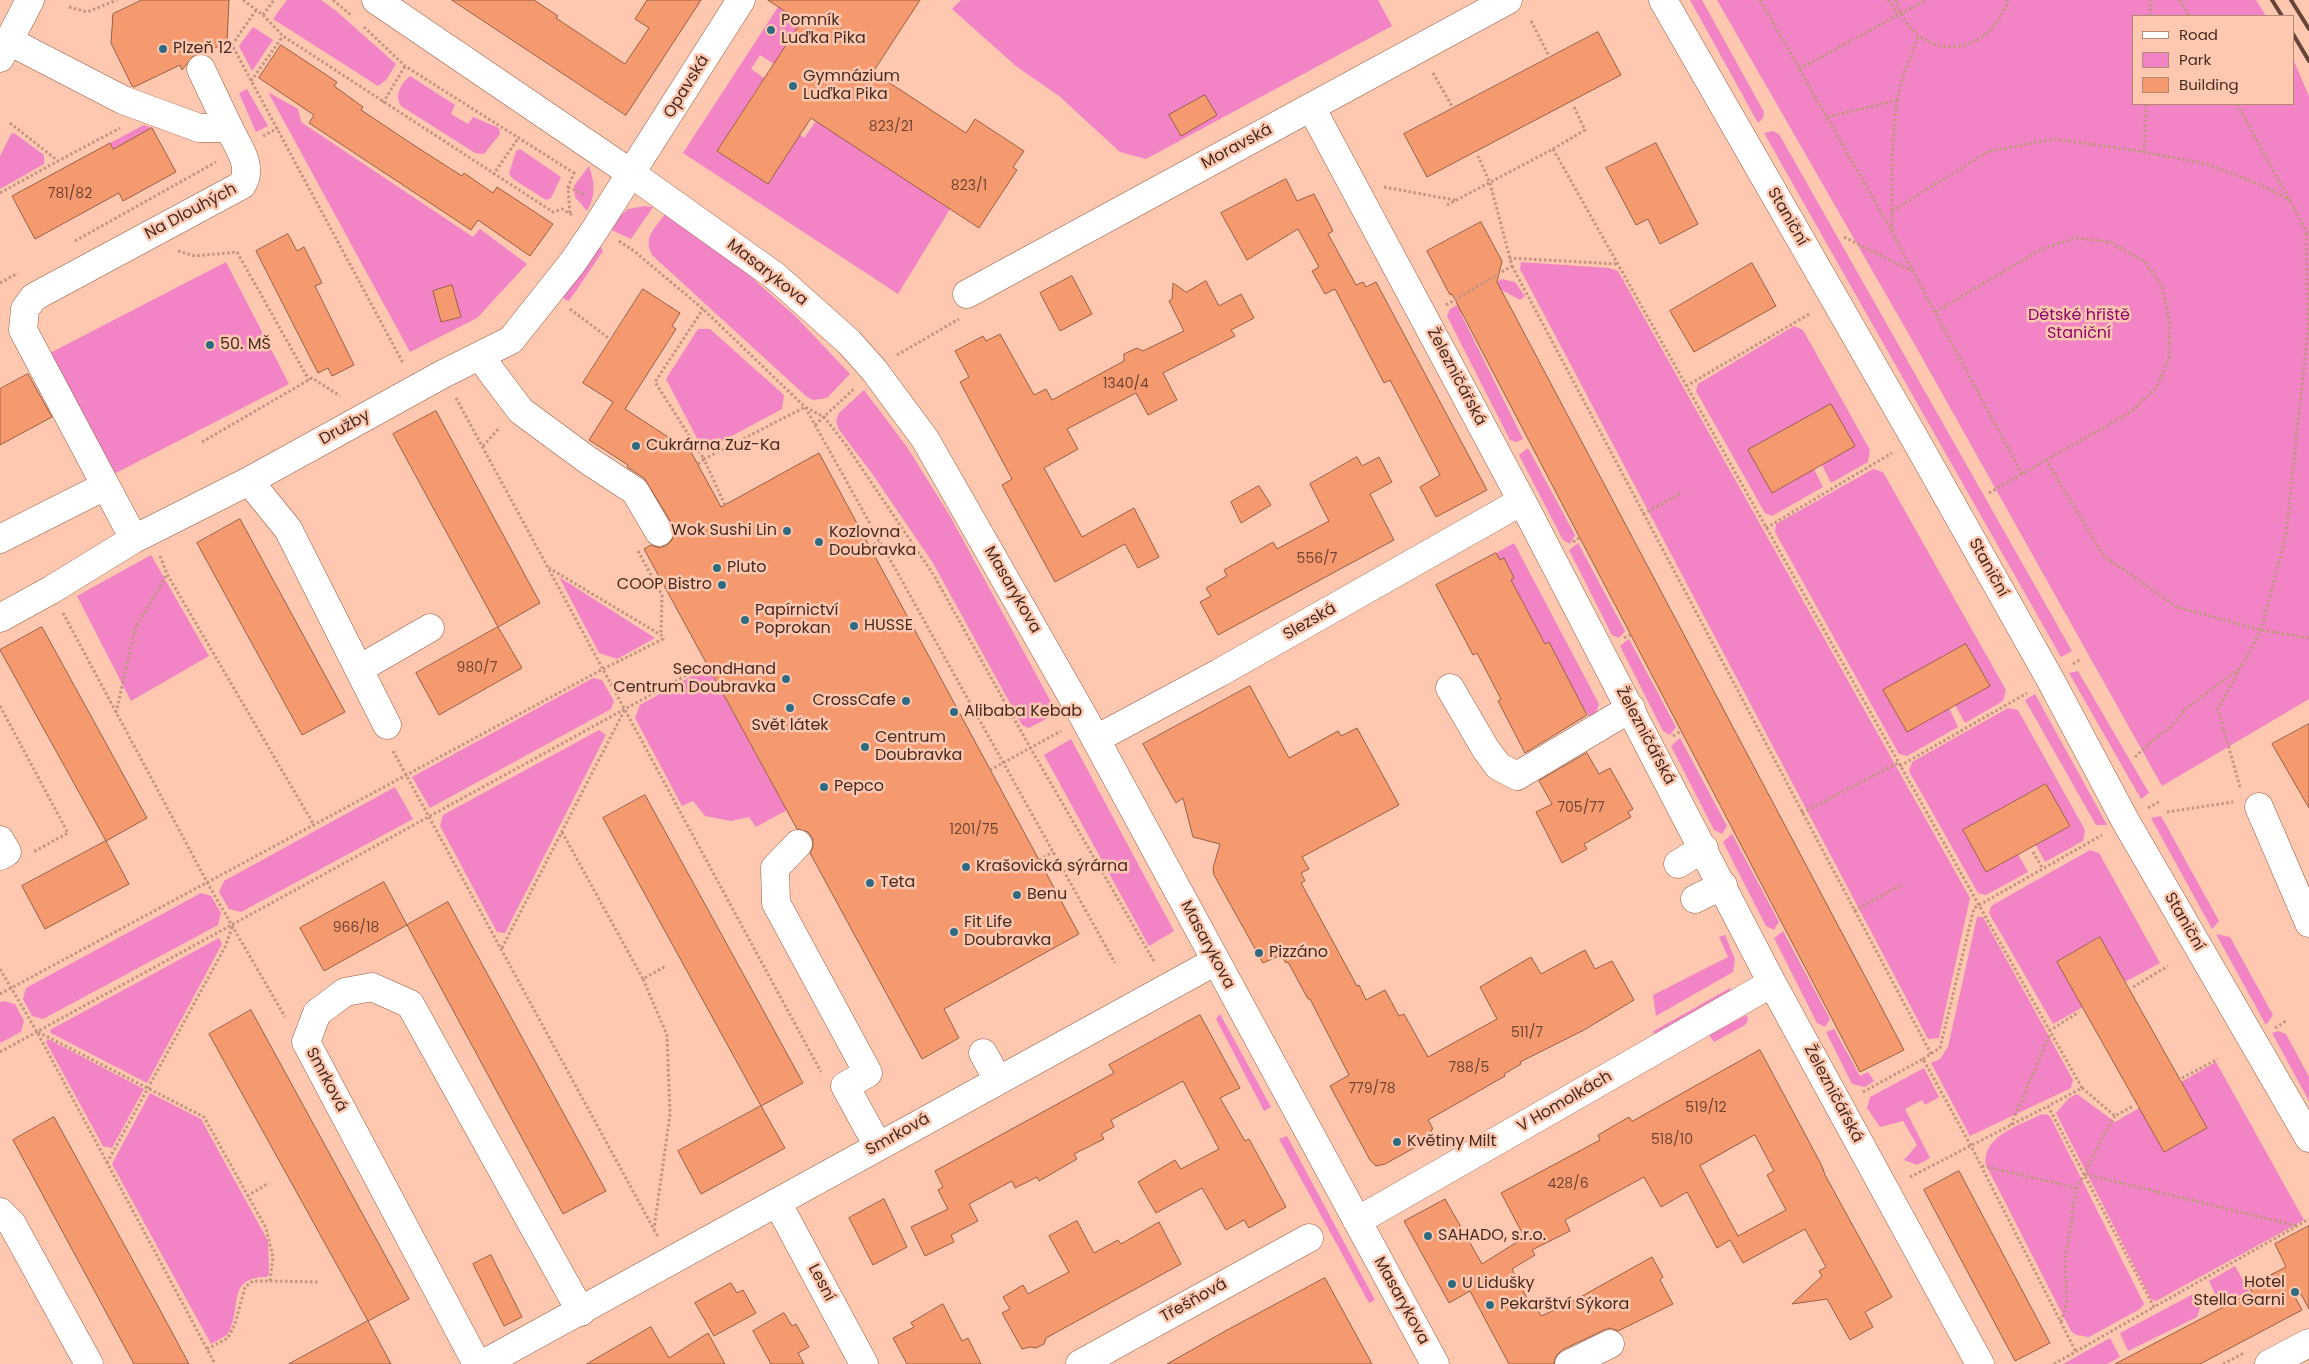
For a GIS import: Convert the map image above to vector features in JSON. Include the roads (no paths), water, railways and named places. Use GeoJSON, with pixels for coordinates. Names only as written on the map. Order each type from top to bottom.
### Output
{"type":"FeatureCollection","features":[{"type":"Feature","properties":{"kind":"street"},"geometry":{"type":"LineString","coordinates":[[30,0],[5,49],[123,100],[234,139]]}},
{"type":"Feature","properties":{"kind":"street","name":"Masarykova"},"geometry":{"type":"LineString","coordinates":[[376,0],[632,174],[775,276],[849,342],[874,370],[926,439],[1096,739],[1435,1364]]}},
{"type":"Feature","properties":{"kind":"street","name":"Opavská"},"geometry":{"type":"LineString","coordinates":[[632,174],[741,0]]}},
{"type":"Feature","properties":{"kind":"street","name":"Moravská"},"geometry":{"type":"LineString","coordinates":[[967,294],[1508,0]]}},
{"type":"Feature","properties":{"kind":"street","name":"Staniční"},"geometry":{"type":"LineString","coordinates":[[1663,0],[1915,439],[2050,679],[2126,822],[2309,1138]]}},
{"type":"Feature","properties":{"kind":"street","name":"Na Dlouhých"},"geometry":{"type":"LineString","coordinates":[[142,536],[105,486],[23,330],[25,308],[34,297],[242,185],[247,177],[247,165],[201,69]]}},
{"type":"Feature","properties":{"kind":"street","name":"Železničářská"},"geometry":{"type":"LineString","coordinates":[[1311,107],[1631,708],[1772,983],[1980,1364]]}},
{"type":"Feature","properties":{"kind":"street","name":"Družby"},"geometry":{"type":"LineString","coordinates":[[0,618],[142,536],[443,374],[511,340],[573,262],[632,174]]}},
{"type":"Feature","properties":{"kind":"street"},"geometry":{"type":"LineString","coordinates":[[480,355],[521,411],[588,462],[635,491],[659,532]]}},
{"type":"Feature","properties":{"kind":"street"},"geometry":{"type":"LineString","coordinates":[[248,480],[288,529],[387,725]]}},
{"type":"Feature","properties":{"kind":"street"},"geometry":{"type":"LineString","coordinates":[[0,539],[105,486]]}},
{"type":"Feature","properties":{"kind":"street","name":"Slezská"},"geometry":{"type":"LineString","coordinates":[[1096,739],[1214,663],[1522,501]]}},
{"type":"Feature","properties":{"kind":"street"},"geometry":{"type":"LineString","coordinates":[[359,669],[430,628]]}},
{"type":"Feature","properties":{"kind":"street"},"geometry":{"type":"LineString","coordinates":[[1450,688],[1485,748],[1498,766],[1517,776],[1631,708]]}},
{"type":"Feature","properties":{"kind":"street"},"geometry":{"type":"LineString","coordinates":[[2250,799],[2309,923]]}},
{"type":"Feature","properties":{"kind":"street"},"geometry":{"type":"LineString","coordinates":[[798,844],[775,868],[776,903],[868,1073],[845,1086],[878,1146]]}},
{"type":"Feature","properties":{"kind":"street"},"geometry":{"type":"LineString","coordinates":[[1678,864],[1704,848]]}},
{"type":"Feature","properties":{"kind":"street"},"geometry":{"type":"LineString","coordinates":[[1696,899],[1723,885]]}},
{"type":"Feature","properties":{"kind":"street","name":"Smrková"},"geometry":{"type":"LineString","coordinates":[[483,1364],[1216,961]]}},
{"type":"Feature","properties":{"kind":"street","name":"V Homolkách"},"geometry":{"type":"LineString","coordinates":[[1357,1221],[1772,983]]}},
{"type":"Feature","properties":{"kind":"street","name":"Smrková"},"geometry":{"type":"LineString","coordinates":[[477,1364],[306,1042],[317,1013],[345,992],[372,987],[410,1004],[580,1312]]}},
{"type":"Feature","properties":{"kind":"street"},"geometry":{"type":"LineString","coordinates":[[983,1053],[998,1080]]}},
{"type":"Feature","properties":{"kind":"street","name":"Lesní"},"geometry":{"type":"LineString","coordinates":[[778,1202],[864,1364]]}},
{"type":"Feature","properties":{"kind":"street"},"geometry":{"type":"LineString","coordinates":[[0,1212],[12,1224],[89,1364]]}},
{"type":"Feature","properties":{"kind":"street","name":"Třešňová"},"geometry":{"type":"LineString","coordinates":[[1080,1364],[1309,1238]]}},
{"type":"Feature","properties":{"kind":"street"},"geometry":{"type":"LineString","coordinates":[[2269,1364],[2309,1343]]}},
{"type":"Feature","properties":{"kind":"street"},"geometry":{"type":"LineString","coordinates":[[1569,1364],[1610,1344]]}},
{"type":"Feature","properties":{"kind":"railway"},"geometry":{"type":"LineString","coordinates":[[2272,0],[2281,15]]}},
{"type":"Feature","properties":{"kind":"railway"},"geometry":{"type":"LineString","coordinates":[[2291,0],[2309,29]]}},
{"type":"Feature","properties":{"kind":"railway"},"geometry":{"type":"LineString","coordinates":[[2294,36],[2309,61]]}},
{"type":"Feature","properties":{"kind":"place","name":"Pomník Luďka Pika"},"geometry":{"type":"Point","coordinates":[771,30]}},
{"type":"Feature","properties":{"kind":"place","name":"Plzeň 12"},"geometry":{"type":"Point","coordinates":[163,49]}},
{"type":"Feature","properties":{"kind":"place","name":"Gymnázium Luďka Pika"},"geometry":{"type":"Point","coordinates":[793,86]}},
{"type":"Feature","properties":{"kind":"place","name":"50. MŠ"},"geometry":{"type":"Point","coordinates":[210,345]}},
{"type":"Feature","properties":{"kind":"place","name":"Cukrárna Zuz-Ka"},"geometry":{"type":"Point","coordinates":[636,446]}},
{"type":"Feature","properties":{"kind":"place","name":"Wok Sushi Lin"},"geometry":{"type":"Point","coordinates":[787,531]}},
{"type":"Feature","properties":{"kind":"place","name":"Kozlovna Doubravka"},"geometry":{"type":"Point","coordinates":[819,542]}},
{"type":"Feature","properties":{"kind":"place","name":"Pluto"},"geometry":{"type":"Point","coordinates":[717,568]}},
{"type":"Feature","properties":{"kind":"place","name":"COOP Bistro"},"geometry":{"type":"Point","coordinates":[722,585]}},
{"type":"Feature","properties":{"kind":"place","name":"Papírnictví Poprokan"},"geometry":{"type":"Point","coordinates":[745,620]}},
{"type":"Feature","properties":{"kind":"place","name":"HUSSE"},"geometry":{"type":"Point","coordinates":[854,626]}},
{"type":"Feature","properties":{"kind":"place","name":"SecondHand Centrum Doubravka"},"geometry":{"type":"Point","coordinates":[786,679]}},
{"type":"Feature","properties":{"kind":"place","name":"CrossCafe"},"geometry":{"type":"Point","coordinates":[906,701]}},
{"type":"Feature","properties":{"kind":"place","name":"Svět látek"},"geometry":{"type":"Point","coordinates":[790,708]}},
{"type":"Feature","properties":{"kind":"place","name":"Alibaba Kebab"},"geometry":{"type":"Point","coordinates":[954,712]}},
{"type":"Feature","properties":{"kind":"place","name":"Centrum Doubravka"},"geometry":{"type":"Point","coordinates":[865,747]}},
{"type":"Feature","properties":{"kind":"place","name":"Pepco"},"geometry":{"type":"Point","coordinates":[824,787]}},
{"type":"Feature","properties":{"kind":"place","name":"Krašovická sýrárna"},"geometry":{"type":"Point","coordinates":[966,867]}},
{"type":"Feature","properties":{"kind":"place","name":"Teta"},"geometry":{"type":"Point","coordinates":[870,883]}},
{"type":"Feature","properties":{"kind":"place","name":"Benu"},"geometry":{"type":"Point","coordinates":[1017,895]}},
{"type":"Feature","properties":{"kind":"place","name":"Fit Life Doubravka"},"geometry":{"type":"Point","coordinates":[954,932]}},
{"type":"Feature","properties":{"kind":"place","name":"Pizzáno"},"geometry":{"type":"Point","coordinates":[1259,953]}},
{"type":"Feature","properties":{"kind":"place","name":"Květiny Milt"},"geometry":{"type":"Point","coordinates":[1397,1142]}},
{"type":"Feature","properties":{"kind":"place","name":"SAHADO, s.r.o."},"geometry":{"type":"Point","coordinates":[1428,1236]}},
{"type":"Feature","properties":{"kind":"place","name":"U Lidušky"},"geometry":{"type":"Point","coordinates":[1452,1284]}},
{"type":"Feature","properties":{"kind":"place","name":"Hotel Stella Garni"},"geometry":{"type":"Point","coordinates":[2295,1292]}},
{"type":"Feature","properties":{"kind":"place","name":"Pekarštví Sýkora"},"geometry":{"type":"Point","coordinates":[1490,1305]}},
{"type":"Feature","properties":{"kind":"park label","name":"Dětské hřiště Staniční"},"geometry":{"type":"Point","coordinates":[2079,325]}}]}
